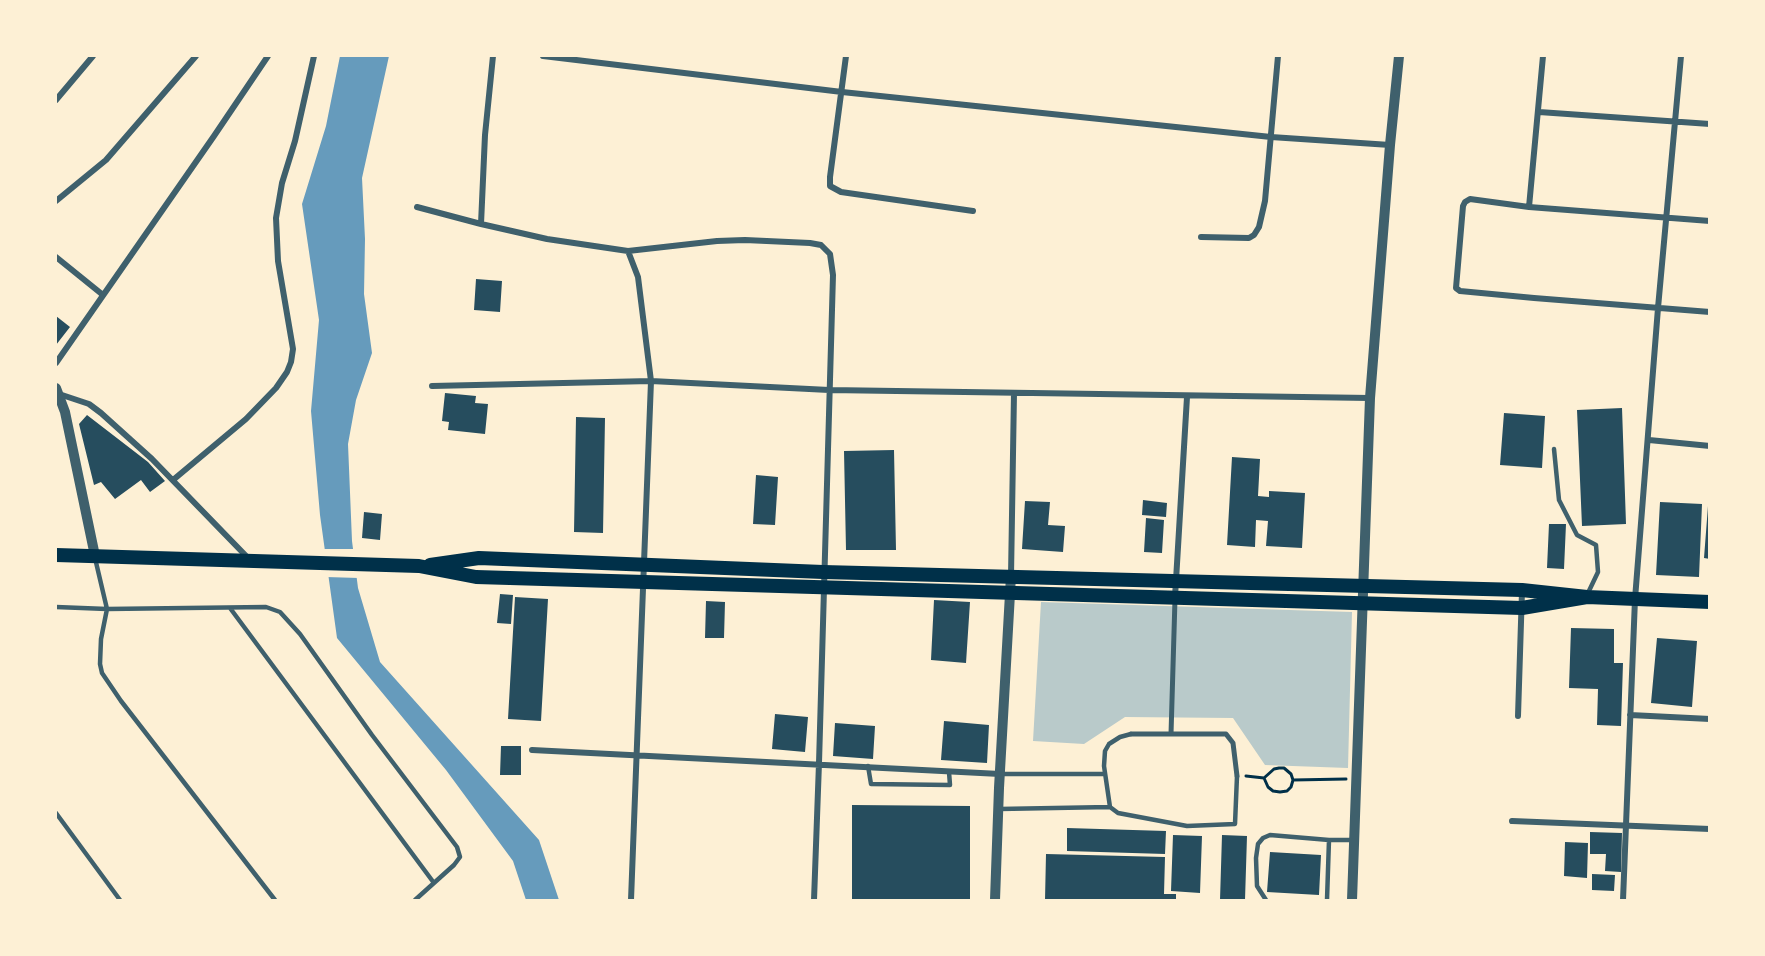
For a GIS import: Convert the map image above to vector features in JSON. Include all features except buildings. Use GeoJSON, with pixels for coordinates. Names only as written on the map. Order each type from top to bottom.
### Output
{"type":"FeatureCollection","features":[{"type":"Feature","properties":{"kind":"main road"},"geometry":{"type":"LineString","coordinates":[[56,555],[419,566],[476,577],[1522,609],[1587,597]]}},
{"type":"Feature","properties":{"kind":"main road"},"geometry":{"type":"LineString","coordinates":[[419,566],[479,558],[824,572],[1522,590],[1587,597],[1710,602]]}},
{"type":"Feature","properties":{"kind":"street"},"geometry":{"type":"LineString","coordinates":[[56,100],[93,56]]}},
{"type":"Feature","properties":{"kind":"street"},"geometry":{"type":"LineString","coordinates":[[56,201],[106,160],[196,56]]}},
{"type":"Feature","properties":{"kind":"street"},"geometry":{"type":"LineString","coordinates":[[56,363],[268,56]]}},
{"type":"Feature","properties":{"kind":"street"},"geometry":{"type":"LineString","coordinates":[[173,480],[246,419],[276,388],[291,362],[293,350],[278,261],[276,218],[282,183],[295,141],[314,56]]}},
{"type":"Feature","properties":{"kind":"street"},"geometry":{"type":"LineString","coordinates":[[481,224],[485,135],[494,56]]}},
{"type":"Feature","properties":{"kind":"street"},"geometry":{"type":"LineString","coordinates":[[543,56],[842,92],[1271,137],[1390,145]]}},
{"type":"Feature","properties":{"kind":"street"},"geometry":{"type":"LineString","coordinates":[[846,56],[830,186],[842,192],[973,211]]}},
{"type":"Feature","properties":{"kind":"street"},"geometry":{"type":"LineString","coordinates":[[1201,237],[1249,238],[1254,235],[1262,219],[1278,56]]}},
{"type":"Feature","properties":{"kind":"street"},"geometry":{"type":"LineString","coordinates":[[1352,900],[1370,398],[1399,56]]}},
{"type":"Feature","properties":{"kind":"street"},"geometry":{"type":"LineString","coordinates":[[1529,207],[1543,56]]}},
{"type":"Feature","properties":{"kind":"street"},"geometry":{"type":"LineString","coordinates":[[1623,900],[1635,599],[1681,56]]}},
{"type":"Feature","properties":{"kind":"street"},"geometry":{"type":"LineString","coordinates":[[1539,112],[1710,124]]}},
{"type":"Feature","properties":{"kind":"street"},"geometry":{"type":"LineString","coordinates":[[1710,221],[1529,207],[1470,199],[1463,206],[1456,288],[1460,291],[1710,312]]}},
{"type":"Feature","properties":{"kind":"street"},"geometry":{"type":"LineString","coordinates":[[417,207],[548,239],[628,251],[745,240],[810,243],[821,245],[830,254],[832,275],[814,900]]}},
{"type":"Feature","properties":{"kind":"street"},"geometry":{"type":"LineString","coordinates":[[628,251],[638,277],[651,381],[632,900]]}},
{"type":"Feature","properties":{"kind":"street"},"geometry":{"type":"LineString","coordinates":[[56,257],[103,296]]}},
{"type":"Feature","properties":{"kind":"street"},"geometry":{"type":"LineString","coordinates":[[432,386],[651,381],[829,390],[1370,398]]}},
{"type":"Feature","properties":{"kind":"street"},"geometry":{"type":"LineString","coordinates":[[57,391],[89,404],[101,413],[153,459],[251,562]]}},
{"type":"Feature","properties":{"kind":"street"},"geometry":{"type":"LineString","coordinates":[[57,391],[65,412],[95,556]]}},
{"type":"Feature","properties":{"kind":"street"},"geometry":{"type":"LineString","coordinates":[[995,900],[1011,576],[1014,393]]}},
{"type":"Feature","properties":{"kind":"street"},"geometry":{"type":"LineString","coordinates":[[1171,734],[1175,581],[1187,397]]}},
{"type":"Feature","properties":{"kind":"street"},"geometry":{"type":"LineString","coordinates":[[1649,440],[1710,446]]}},
{"type":"Feature","properties":{"kind":"street"},"geometry":{"type":"LineString","coordinates":[[1518,716],[1522,590]]}},
{"type":"Feature","properties":{"kind":"street"},"geometry":{"type":"LineString","coordinates":[[1630,715],[1710,719]]}},
{"type":"Feature","properties":{"kind":"street"},"geometry":{"type":"LineString","coordinates":[[1131,734],[1226,734],[1233,743],[1237,776]]}},
{"type":"Feature","properties":{"kind":"street"},"geometry":{"type":"LineString","coordinates":[[532,750],[1000,774]]}},
{"type":"Feature","properties":{"kind":"street"},"geometry":{"type":"LineString","coordinates":[[1512,821],[1710,829]]}},
{"type":"Feature","properties":{"kind":"lane"},"geometry":{"type":"LineString","coordinates":[[1554,449],[1559,500],[1577,535],[1596,545],[1598,572],[1587,597]]}},
{"type":"Feature","properties":{"kind":"lane"},"geometry":{"type":"LineString","coordinates":[[95,556],[107,609],[101,639],[102,673],[121,701],[275,900]]}},
{"type":"Feature","properties":{"kind":"lane"},"geometry":{"type":"LineString","coordinates":[[56,607],[107,609],[266,607],[280,612],[300,634],[372,735],[457,847],[460,857],[454,865],[416,900]]}},
{"type":"Feature","properties":{"kind":"lane"},"geometry":{"type":"LineString","coordinates":[[230,608],[434,883]]}},
{"type":"Feature","properties":{"kind":"lane"},"geometry":{"type":"LineString","coordinates":[[1110,807],[1105,774],[1105,751],[1109,744],[1120,737],[1131,734]]}},
{"type":"Feature","properties":{"kind":"lane"},"geometry":{"type":"LineString","coordinates":[[868,766],[871,784],[950,785],[949,772]]}},
{"type":"Feature","properties":{"kind":"lane"},"geometry":{"type":"LineString","coordinates":[[1000,774],[1105,774]]}},
{"type":"Feature","properties":{"kind":"lane"},"geometry":{"type":"LineString","coordinates":[[999,809],[1110,807],[1118,813],[1187,826],[1235,824],[1237,776]]}},
{"type":"Feature","properties":{"kind":"lane"},"geometry":{"type":"LineString","coordinates":[[56,813],[120,900]]}},
{"type":"Feature","properties":{"kind":"lane"},"geometry":{"type":"LineString","coordinates":[[1266,900],[1257,886],[1256,858],[1258,844],[1263,838],[1270,835],[1354,840]]}},
{"type":"Feature","properties":{"kind":"lane"},"geometry":{"type":"LineString","coordinates":[[1328,900],[1329,840]]}},
{"type":"Feature","properties":{"kind":"path"},"geometry":{"type":"LineString","coordinates":[[1237,776],[1264,778],[1274,769],[1284,768],[1291,774],[1293,780],[1287,791],[1280,792],[1268,787],[1264,778]]}},
{"type":"Feature","properties":{"kind":"path"},"geometry":{"type":"LineString","coordinates":[[1293,780],[1356,779]]}},
{"type":"Feature","properties":{"kind":"shaded area"},"geometry":{"type":"Polygon","coordinates":[[[1041,602],[1352,612],[1348,768],[1265,765],[1233,718],[1125,717],[1084,744],[1033,741],[1041,602]]]}},
{"type":"Feature","properties":{"kind":"water"},"geometry":{"type":"Polygon","coordinates":[[[340,56],[389,56],[362,178],[365,239],[364,294],[372,353],[356,400],[348,444],[352,541],[358,588],[380,662],[539,840],[559,900],[526,900],[513,861],[446,770],[337,638],[320,515],[311,411],[319,320],[302,204],[326,126],[340,56]]]}},
{"type":"Feature","properties":{"kind":"pier"},"geometry":{"type":"Polygon","coordinates":[[[322,549],[356,549],[359,578],[326,577],[322,549]]]}}]}
